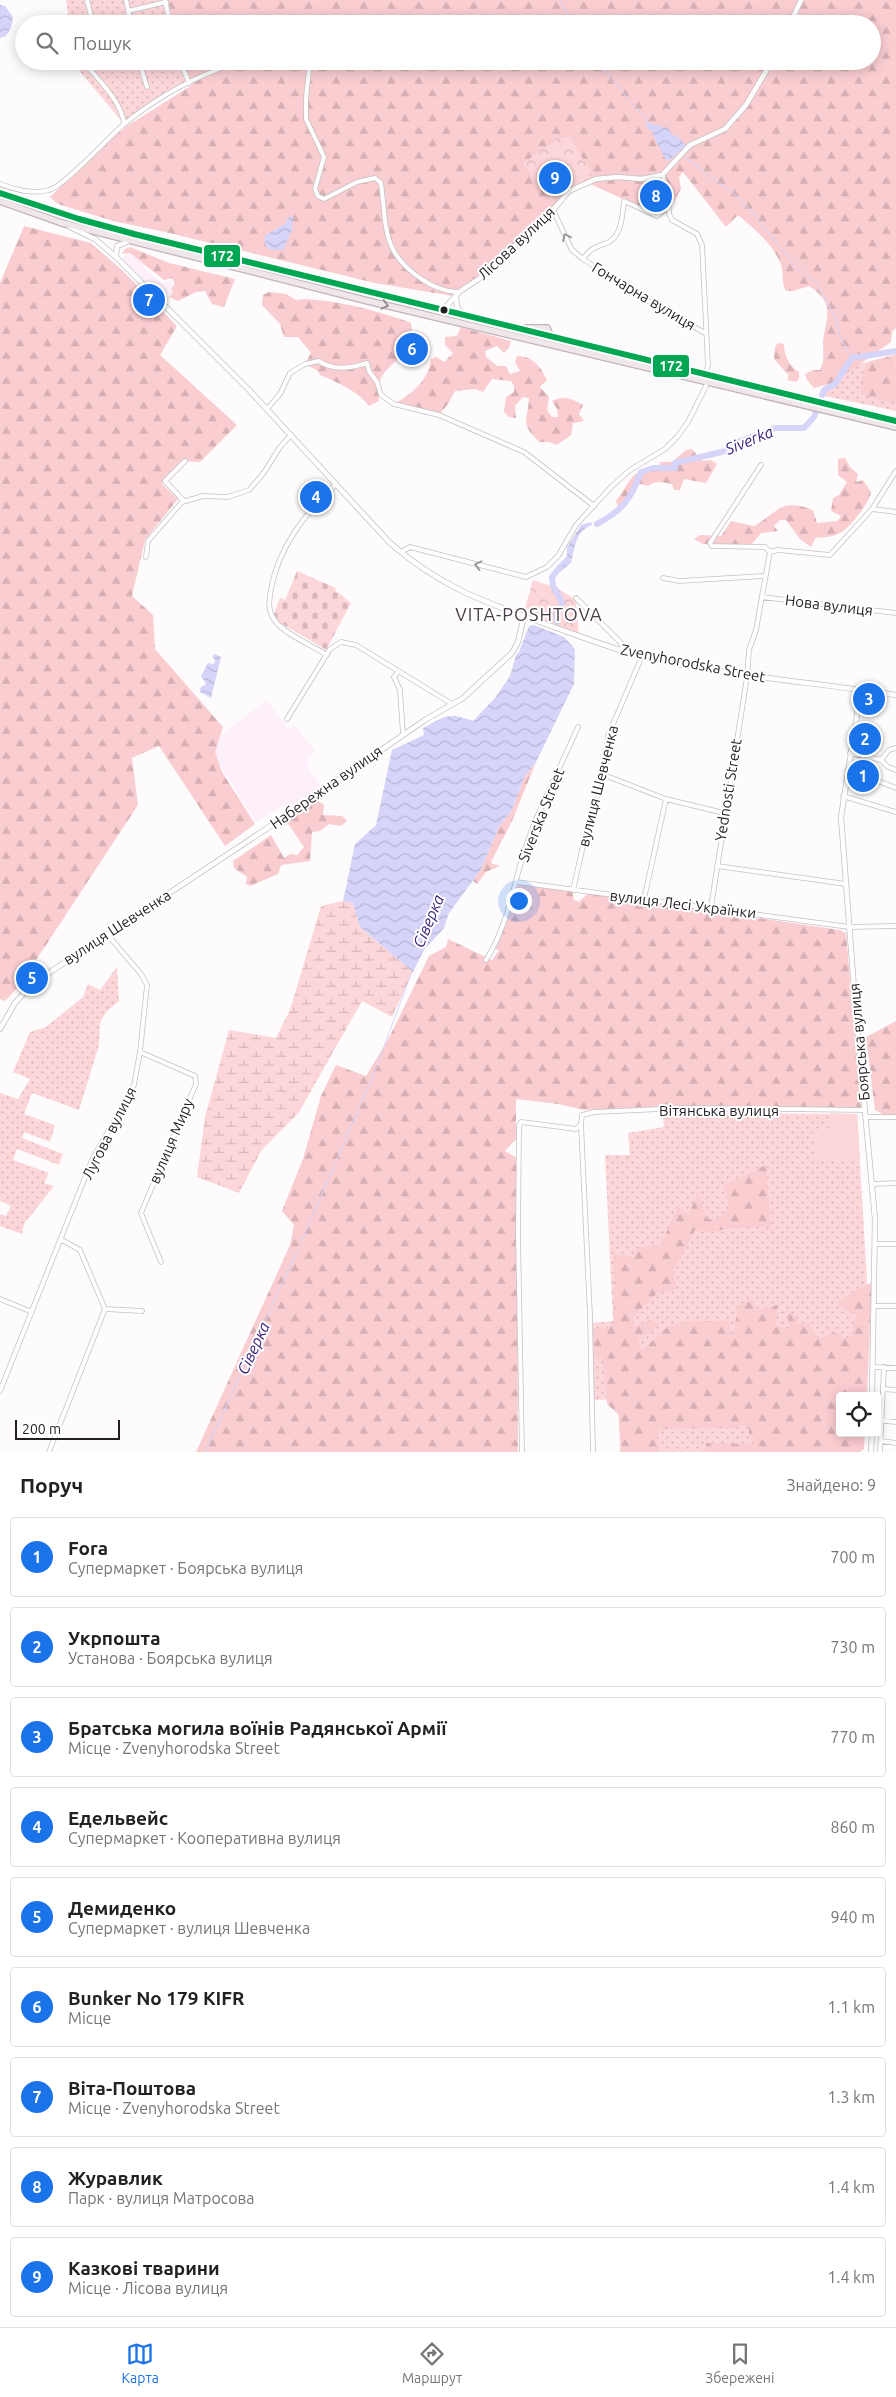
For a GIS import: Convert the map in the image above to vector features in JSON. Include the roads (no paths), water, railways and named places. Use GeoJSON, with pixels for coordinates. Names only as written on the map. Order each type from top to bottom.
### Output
{"type":"FeatureCollection","features":[{"type":"Feature","properties":{"kind":"highway"},"geometry":{"type":"LineString","coordinates":[[0,193],[56,212],[134,234],[470,318],[517,329],[547,328],[551,337]]}},
{"type":"Feature","properties":{"kind":"highway"},"geometry":{"type":"LineString","coordinates":[[0,201],[62,223],[520,338],[699,377]]}},
{"type":"Feature","properties":{"kind":"highway"},"geometry":{"type":"LineString","coordinates":[[520,338],[543,341],[551,337],[699,377],[710,382],[896,421]]}},
{"type":"Feature","properties":{"kind":"highway"},"geometry":{"type":"LineString","coordinates":[[834,409],[896,427]]}},
{"type":"Feature","properties":{"kind":"street"},"geometry":{"type":"LineString","coordinates":[[87,0],[91,15]]}},
{"type":"Feature","properties":{"kind":"street"},"geometry":{"type":"LineString","coordinates":[[126,0],[129,15]]}},
{"type":"Feature","properties":{"kind":"street"},"geometry":{"type":"LineString","coordinates":[[794,15],[801,0]]}},
{"type":"Feature","properties":{"kind":"street"},"geometry":{"type":"LineString","coordinates":[[128,11],[166,1],[168,15]]}},
{"type":"Feature","properties":{"kind":"street"},"geometry":{"type":"LineString","coordinates":[[90,70],[117,103],[123,114],[124,124]]}},
{"type":"Feature","properties":{"kind":"street"},"geometry":{"type":"LineString","coordinates":[[142,70],[147,87]]}},
{"type":"Feature","properties":{"kind":"street"},"geometry":{"type":"LineString","coordinates":[[184,70],[189,83]]}},
{"type":"Feature","properties":{"kind":"street"},"geometry":{"type":"LineString","coordinates":[[0,184],[23,190],[50,190],[61,184],[124,124],[150,104],[189,83],[220,70]]}},
{"type":"Feature","properties":{"kind":"street"},"geometry":{"type":"LineString","coordinates":[[309,70],[306,119],[324,157],[315,188],[318,196],[324,198],[357,182],[375,178],[380,183],[388,237],[395,257],[406,269],[428,284],[458,294],[457,308],[470,318]]}},
{"type":"Feature","properties":{"kind":"street"},"geometry":{"type":"LineString","coordinates":[[707,370],[702,245],[697,234],[672,220],[668,207],[668,190],[662,175],[690,145],[725,129],[746,105],[767,70]]}},
{"type":"Feature","properties":{"kind":"street","name":"Лісова вулиця"},"geometry":{"type":"LineString","coordinates":[[438,309],[446,307],[458,294],[480,278],[553,210],[569,192],[588,182],[618,177],[642,179],[662,175]]}},
{"type":"Feature","properties":{"kind":"street","name":"Гончарна вулиця"},"geometry":{"type":"LineString","coordinates":[[583,259],[590,249],[610,242],[620,230],[624,201],[656,216],[668,207]]}},
{"type":"Feature","properties":{"kind":"street","name":"Гончарна вулиця"},"geometry":{"type":"LineString","coordinates":[[553,210],[572,250],[583,259],[653,304],[705,333]]}},
{"type":"Feature","properties":{"kind":"street","name":"Zvenyhorodska Street"},"geometry":{"type":"LineString","coordinates":[[62,223],[94,239],[117,258],[267,409],[401,552],[432,576],[454,588],[524,616],[642,656],[747,674],[896,695]]}},
{"type":"Feature","properties":{"kind":"street"},"geometry":{"type":"LineString","coordinates":[[117,258],[117,246],[130,240]]}},
{"type":"Feature","properties":{"kind":"street"},"geometry":{"type":"LineString","coordinates":[[267,409],[280,394],[290,372],[296,368],[319,361],[324,365],[346,368],[367,364],[369,372],[377,382],[381,395],[394,404],[439,415],[524,452],[594,506]]}},
{"type":"Feature","properties":{"kind":"street"},"geometry":{"type":"LineString","coordinates":[[401,552],[410,548],[526,577],[553,562],[573,528],[616,481],[665,449],[678,436],[710,382]]}},
{"type":"Feature","properties":{"kind":"street"},"geometry":{"type":"LineString","coordinates":[[146,558],[148,541],[184,501],[203,496],[228,497],[250,490],[263,474],[280,447],[291,435]]}},
{"type":"Feature","properties":{"kind":"street"},"geometry":{"type":"LineString","coordinates":[[184,501],[165,481],[185,461]]}},
{"type":"Feature","properties":{"kind":"street"},"geometry":{"type":"LineString","coordinates":[[761,465],[710,543],[712,546],[765,547],[770,552]]}},
{"type":"Feature","properties":{"kind":"street"},"geometry":{"type":"LineString","coordinates":[[770,552],[778,550],[830,554],[872,509],[896,471]]}},
{"type":"Feature","properties":{"kind":"street"},"geometry":{"type":"LineString","coordinates":[[326,655],[277,624],[270,611],[269,604],[276,565],[283,550],[304,519],[336,484]]}},
{"type":"Feature","properties":{"kind":"street"},"geometry":{"type":"LineString","coordinates":[[872,509],[896,512]]}},
{"type":"Feature","properties":{"kind":"street"},"geometry":{"type":"LineString","coordinates":[[747,674],[749,650],[756,630],[770,552]]}},
{"type":"Feature","properties":{"kind":"street"},"geometry":{"type":"LineString","coordinates":[[663,578],[679,581],[765,576]]}},
{"type":"Feature","properties":{"kind":"street","name":"Нова вулиця"},"geometry":{"type":"LineString","coordinates":[[762,597],[896,612]]}},
{"type":"Feature","properties":{"kind":"street"},"geometry":{"type":"LineString","coordinates":[[576,598],[621,643],[623,651]]}},
{"type":"Feature","properties":{"kind":"street","name":"Набережна вулиця"},"geometry":{"type":"LineString","coordinates":[[249,841],[403,734],[467,695],[507,659],[518,642],[524,616]]}},
{"type":"Feature","properties":{"kind":"street"},"geometry":{"type":"LineString","coordinates":[[287,719],[326,655],[335,644],[349,642],[452,704]]}},
{"type":"Feature","properties":{"kind":"street","name":"вулиця Шевченка"},"geometry":{"type":"LineString","coordinates":[[573,890],[585,837],[604,775],[608,736],[642,656]]}},
{"type":"Feature","properties":{"kind":"street"},"geometry":{"type":"LineString","coordinates":[[398,672],[394,677],[400,690],[403,734]]}},
{"type":"Feature","properties":{"kind":"street","name":"Yednosti Street"},"geometry":{"type":"LineString","coordinates":[[711,907],[724,813],[747,674]]}},
{"type":"Feature","properties":{"kind":"street","name":"Боярська вулиця"},"geometry":{"type":"LineString","coordinates":[[861,690],[841,817],[849,927],[873,1184],[876,1244],[872,1392]]}},
{"type":"Feature","properties":{"kind":"street","name":"Siverska Street"},"geometry":{"type":"LineString","coordinates":[[486,960],[506,916],[521,862],[536,822],[578,727]]}},
{"type":"Feature","properties":{"kind":"street"},"geometry":{"type":"LineString","coordinates":[[881,760],[889,750],[896,748]]}},
{"type":"Feature","properties":{"kind":"street"},"geometry":{"type":"LineString","coordinates":[[850,753],[881,760],[888,768],[896,770]]}},
{"type":"Feature","properties":{"kind":"street"},"geometry":{"type":"LineString","coordinates":[[604,775],[666,798],[724,813]]}},
{"type":"Feature","properties":{"kind":"street"},"geometry":{"type":"LineString","coordinates":[[875,780],[896,788]]}},
{"type":"Feature","properties":{"kind":"street"},"geometry":{"type":"LineString","coordinates":[[843,796],[896,812]]}},
{"type":"Feature","properties":{"kind":"street"},"geometry":{"type":"LineString","coordinates":[[644,900],[666,798]]}},
{"type":"Feature","properties":{"kind":"street","name":"вулиця Шевченка"},"geometry":{"type":"LineString","coordinates":[[0,1029],[15,1003],[32,984],[249,841]]}},
{"type":"Feature","properties":{"kind":"street"},"geometry":{"type":"LineString","coordinates":[[717,866],[846,884]]}},
{"type":"Feature","properties":{"kind":"street","name":"вулиця Лесі Українки"},"geometry":{"type":"LineString","coordinates":[[517,882],[849,927],[896,926]]}},
{"type":"Feature","properties":{"kind":"street","name":"Лугова вулиця"},"geometry":{"type":"LineString","coordinates":[[0,1391],[62,1240],[92,1160],[132,1091],[140,1052],[147,985],[141,974],[107,934]]}},
{"type":"Feature","properties":{"kind":"street","name":"вулиця Миру"},"geometry":{"type":"LineString","coordinates":[[140,1052],[196,1076],[196,1084],[141,1213],[161,1262]]}},
{"type":"Feature","properties":{"kind":"street","name":"Вітянська вулиця"},"geometry":{"type":"LineString","coordinates":[[522,1452],[519,1315],[519,1126],[525,1121],[576,1129],[581,1124],[580,1117],[584,1114],[682,1108],[866,1110]]}},
{"type":"Feature","properties":{"kind":"street"},"geometry":{"type":"LineString","coordinates":[[866,1117],[896,1117]]}},
{"type":"Feature","properties":{"kind":"street"},"geometry":{"type":"LineString","coordinates":[[581,1124],[590,1316],[593,1452]]}},
{"type":"Feature","properties":{"kind":"street"},"geometry":{"type":"LineString","coordinates":[[873,1184],[896,1183]]}},
{"type":"Feature","properties":{"kind":"street"},"geometry":{"type":"LineString","coordinates":[[49,1452],[105,1309],[80,1250],[62,1240]]}},
{"type":"Feature","properties":{"kind":"street"},"geometry":{"type":"LineString","coordinates":[[876,1244],[896,1244]]}},
{"type":"Feature","properties":{"kind":"street"},"geometry":{"type":"LineString","coordinates":[[0,1299],[32,1312]]}},
{"type":"Feature","properties":{"kind":"street"},"geometry":{"type":"LineString","coordinates":[[874,1306],[896,1306]]}},
{"type":"Feature","properties":{"kind":"street"},"geometry":{"type":"LineString","coordinates":[[105,1309],[142,1311]]}},
{"type":"Feature","properties":{"kind":"street"},"geometry":{"type":"LineString","coordinates":[[873,1367],[896,1368]]}},
{"type":"Feature","properties":{"kind":"street"},"geometry":{"type":"LineString","coordinates":[[881,1404],[884,1367]]}},
{"type":"Feature","properties":{"kind":"street"},"geometry":{"type":"LineString","coordinates":[[883,1389],[896,1390]]}},
{"type":"Feature","properties":{"kind":"street"},"geometry":{"type":"LineString","coordinates":[[881,1420],[896,1422]]}},
{"type":"Feature","properties":{"kind":"street"},"geometry":{"type":"LineString","coordinates":[[871,1452],[872,1437]]}},
{"type":"Feature","properties":{"kind":"street"},"geometry":{"type":"LineString","coordinates":[[880,1452],[881,1437]]}},
{"type":"Feature","properties":{"kind":"street"},"geometry":{"type":"LineString","coordinates":[[881,1441],[896,1443]]}},
{"type":"Feature","properties":{"kind":"water"},"geometry":{"type":"Polygon","coordinates":[[[0,5],[5,6],[13,17],[11,28],[6,36],[0,38],[0,5]]]}},
{"type":"Feature","properties":{"kind":"water"},"geometry":{"type":"Polygon","coordinates":[[[646,123],[668,128],[672,135],[677,136],[686,145],[670,160],[666,160],[646,123]]]}},
{"type":"Feature","properties":{"kind":"water"},"geometry":{"type":"Polygon","coordinates":[[[293,215],[292,230],[283,250],[270,250],[265,245],[265,235],[285,224],[288,218],[293,215]]]}},
{"type":"Feature","properties":{"kind":"water"},"geometry":{"type":"Polygon","coordinates":[[[591,522],[592,525],[582,531],[579,536],[571,563],[560,572],[555,573],[553,571],[567,556],[567,547],[581,525],[591,522]]]}},
{"type":"Feature","properties":{"kind":"water"},"geometry":{"type":"Polygon","coordinates":[[[534,625],[564,637],[575,649],[574,684],[536,762],[524,778],[512,810],[499,827],[480,871],[449,913],[444,928],[424,950],[413,972],[360,927],[353,903],[343,901],[355,844],[376,825],[392,750],[424,735],[423,728],[443,718],[452,716],[473,721],[495,698],[510,676],[516,655],[519,652],[529,626],[534,625]]]}},
{"type":"Feature","properties":{"kind":"water"},"geometry":{"type":"Polygon","coordinates":[[[215,654],[221,657],[211,698],[200,692],[200,688],[206,684],[201,676],[208,663],[214,664],[215,660],[212,656],[215,654]]]}},
{"type":"Feature","properties":{"kind":"waterway"},"geometry":{"type":"LineString","coordinates":[[560,0],[568,15]]}},
{"type":"Feature","properties":{"kind":"waterway"},"geometry":{"type":"LineString","coordinates":[[604,70],[651,125]]}},
{"type":"Feature","properties":{"kind":"waterway"},"geometry":{"type":"LineString","coordinates":[[683,156],[742,200],[802,272]]}},
{"type":"Feature","properties":{"kind":"waterway"},"geometry":{"type":"LineString","coordinates":[[806,275],[817,283],[836,319],[840,337],[852,358]]}},
{"type":"Feature","properties":{"kind":"waterway","name":"Siverka"},"geometry":{"type":"LineString","coordinates":[[597,524],[620,509],[634,490],[641,472],[653,468],[675,468],[675,463],[726,451],[740,441],[776,428],[804,428],[814,417],[824,390],[835,384],[852,358],[896,351]]}},
{"type":"Feature","properties":{"kind":"waterway","name":"Siverka"},"geometry":{"type":"LineString","coordinates":[[557,622],[556,617],[562,602],[553,586],[552,577],[560,567]]}},
{"type":"Feature","properties":{"kind":"waterway","name":"Сіверка"},"geometry":{"type":"LineString","coordinates":[[302,1240],[375,1071],[412,971]]}},
{"type":"Feature","properties":{"kind":"waterway","name":"Сіверка"},"geometry":{"type":"LineString","coordinates":[[205,1452],[300,1245]]}},
{"type":"Feature","properties":{"kind":"place","name":"Казкові тварини"},"geometry":{"type":"Point","coordinates":[555,178]}},
{"type":"Feature","properties":{"kind":"place","name":"Журавлик"},"geometry":{"type":"Point","coordinates":[656,196]}},
{"type":"Feature","properties":{"kind":"place","name":"Віта-Поштова"},"geometry":{"type":"Point","coordinates":[149,300]}},
{"type":"Feature","properties":{"kind":"place","name":"Bunker No 179 KIFR"},"geometry":{"type":"Point","coordinates":[412,349]}},
{"type":"Feature","properties":{"kind":"place","name":"Едельвейс"},"geometry":{"type":"Point","coordinates":[316,497]}},
{"type":"Feature","properties":{"kind":"place","name":"Братська могила воїнів Радянської Армії"},"geometry":{"type":"Point","coordinates":[869,699]}},
{"type":"Feature","properties":{"kind":"place","name":"Укрпошта"},"geometry":{"type":"Point","coordinates":[865,739]}},
{"type":"Feature","properties":{"kind":"place","name":"Fora"},"geometry":{"type":"Point","coordinates":[863,776]}},
{"type":"Feature","properties":{"kind":"place","name":"Демиденко"},"geometry":{"type":"Point","coordinates":[32,978]}},
{"type":"Feature","properties":{"kind":"district","name":"VITA-POSHTOVA"},"geometry":{"type":"Point","coordinates":[529,614]}}]}
